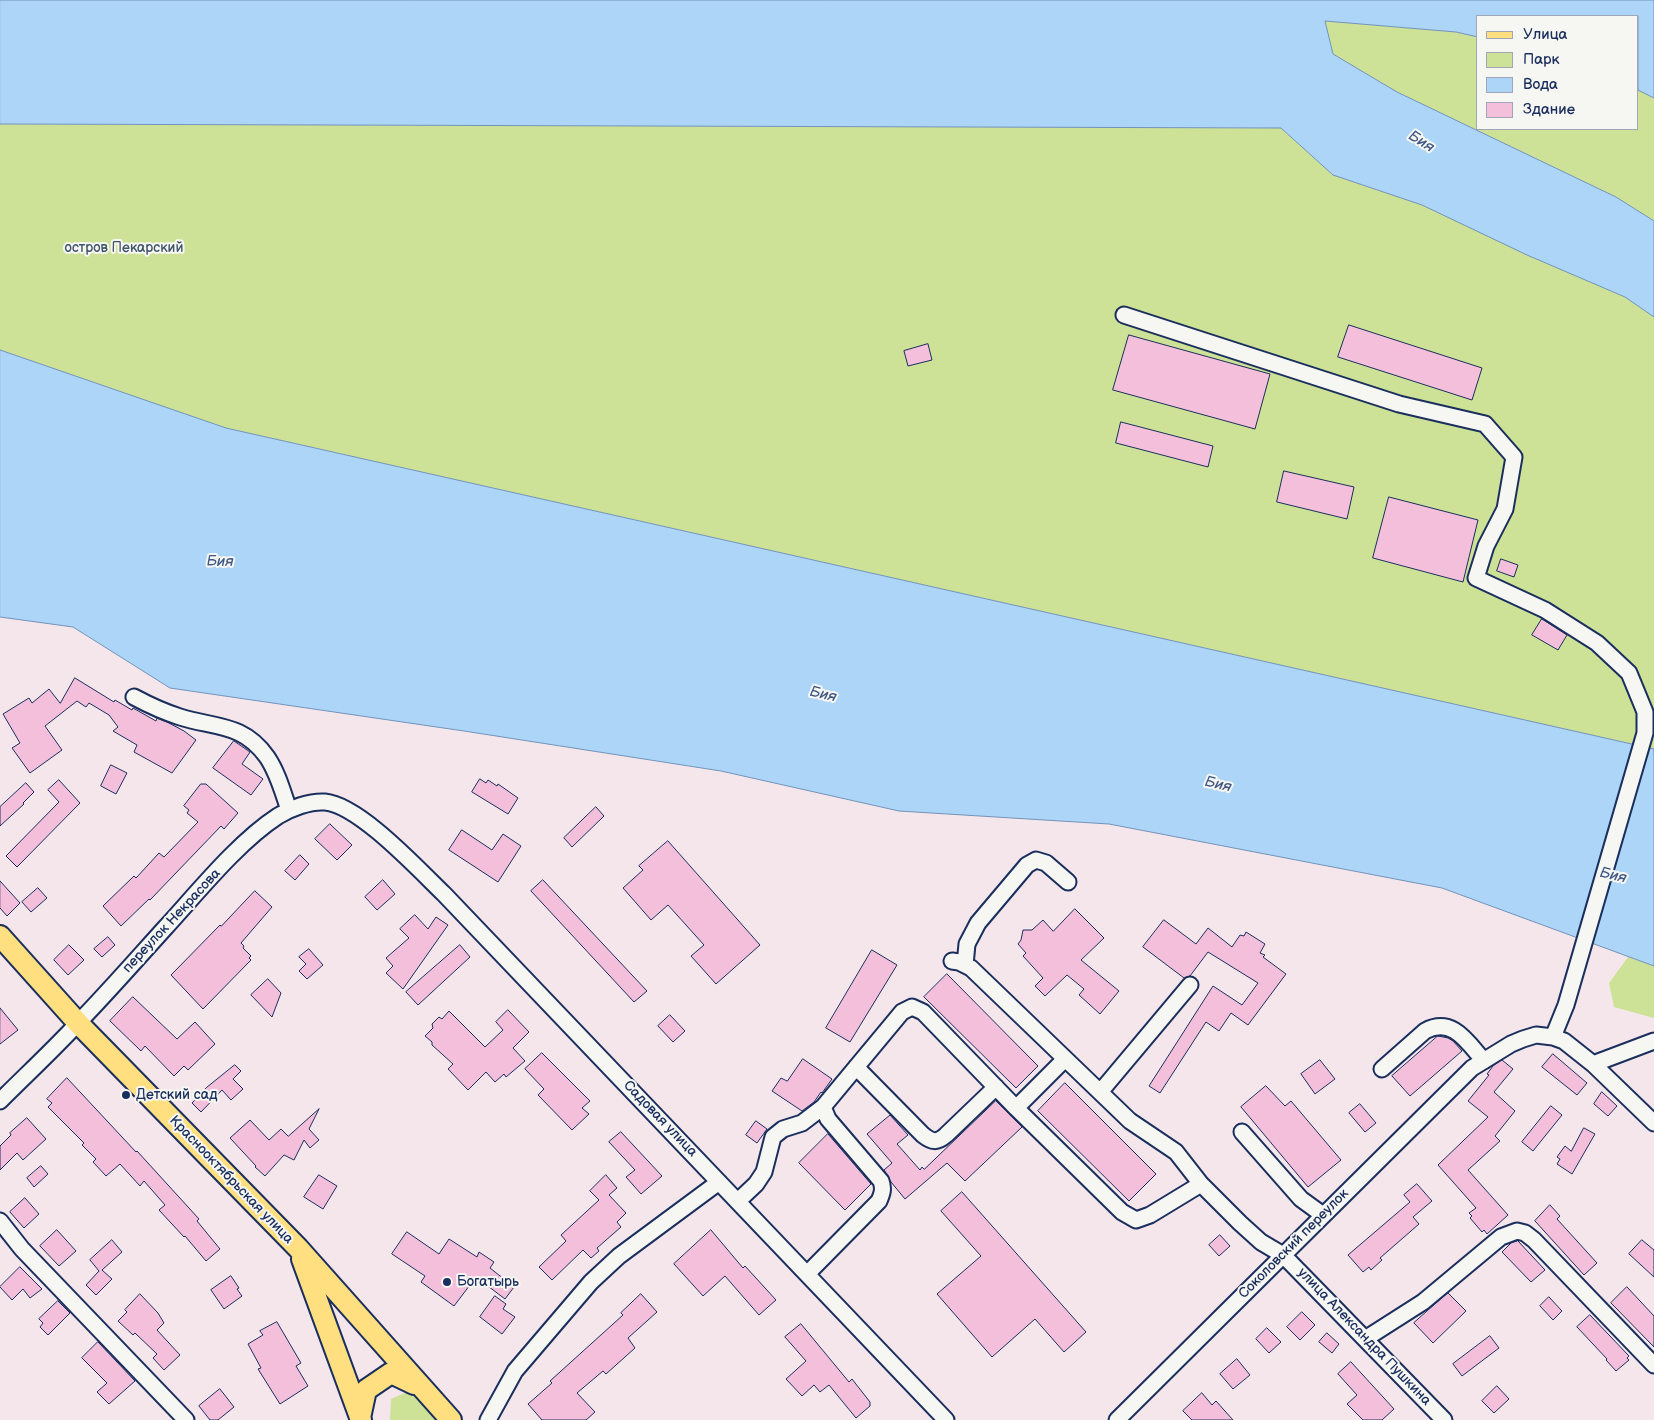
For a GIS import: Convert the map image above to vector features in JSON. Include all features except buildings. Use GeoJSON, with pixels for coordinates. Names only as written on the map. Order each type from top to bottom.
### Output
{"type":"FeatureCollection","features":[{"type":"Feature","properties":{"kind":"main road","name":"Краснооктябрьская улица"},"geometry":{"type":"LineString","coordinates":[[0,936],[78,1023],[298,1248],[451,1420]]}},
{"type":"Feature","properties":{"kind":"main road","name":"Краснооктябрьская улица"},"geometry":{"type":"LineString","coordinates":[[298,1248],[360,1419]]}},
{"type":"Feature","properties":{"kind":"main road"},"geometry":{"type":"LineString","coordinates":[[360,1419],[366,1390],[391,1373],[423,1388]]}},
{"type":"Feature","properties":{"kind":"street"},"geometry":{"type":"LineString","coordinates":[[1124,315],[1399,404],[1485,424],[1514,457],[1505,509],[1486,546],[1476,578],[1546,610],[1597,643],[1629,673],[1644,712],[1644,733],[1566,1005],[1553,1036],[1564,1041],[1593,1064],[1654,1123]]}},
{"type":"Feature","properties":{"kind":"street"},"geometry":{"type":"LineString","coordinates":[[134,697],[181,718],[225,726],[249,738],[259,747],[270,763],[289,810]]}},
{"type":"Feature","properties":{"kind":"street","name":"переулок Некрасова"},"geometry":{"type":"LineString","coordinates":[[0,1101],[78,1023],[225,864],[250,839],[278,816],[289,810],[325,802],[351,811],[369,823]]}},
{"type":"Feature","properties":{"kind":"street","name":"Садовая улица"},"geometry":{"type":"LineString","coordinates":[[369,823],[444,894],[946,1420]]}},
{"type":"Feature","properties":{"kind":"street","name":"улица Александра Пушкина"},"geometry":{"type":"LineString","coordinates":[[1068,882],[1046,863],[1036,860],[1027,865],[978,923],[959,962],[971,968],[1101,1091],[1130,1121],[1176,1152],[1201,1184],[1261,1242],[1283,1255],[1444,1420]]}},
{"type":"Feature","properties":{"kind":"street"},"geometry":{"type":"LineString","coordinates":[[1101,1091],[1190,985]]}},
{"type":"Feature","properties":{"kind":"street"},"geometry":{"type":"LineString","coordinates":[[738,1202],[756,1184],[764,1172],[773,1136],[789,1126],[802,1123],[823,1107],[902,1012],[912,1007],[923,1012],[1016,1108],[1122,1212],[1136,1220],[1150,1215],[1201,1184]]}},
{"type":"Feature","properties":{"kind":"street"},"geometry":{"type":"LineString","coordinates":[[1382,1069],[1426,1031],[1433,1027],[1442,1026],[1454,1029],[1478,1065]]}},
{"type":"Feature","properties":{"kind":"street","name":"Соколовский переулок"},"geometry":{"type":"LineString","coordinates":[[1116,1420],[1478,1065],[1511,1044],[1523,1039],[1536,1035],[1553,1036]]}},
{"type":"Feature","properties":{"kind":"street"},"geometry":{"type":"LineString","coordinates":[[1593,1064],[1654,1041]]}},
{"type":"Feature","properties":{"kind":"street"},"geometry":{"type":"LineString","coordinates":[[1016,1108],[1065,1059]]}},
{"type":"Feature","properties":{"kind":"street"},"geometry":{"type":"LineString","coordinates":[[856,1066],[923,1135],[929,1140],[935,1141],[941,1140],[996,1087]]}},
{"type":"Feature","properties":{"kind":"street"},"geometry":{"type":"LineString","coordinates":[[807,1274],[879,1202],[883,1190],[882,1181],[828,1119],[823,1107]]}},
{"type":"Feature","properties":{"kind":"street"},"geometry":{"type":"LineString","coordinates":[[1242,1132],[1301,1199],[1323,1215]]}},
{"type":"Feature","properties":{"kind":"street"},"geometry":{"type":"LineString","coordinates":[[488,1420],[516,1371],[591,1282],[619,1256],[719,1182]]}},
{"type":"Feature","properties":{"kind":"street"},"geometry":{"type":"LineString","coordinates":[[0,1221],[22,1249],[186,1420]]}},
{"type":"Feature","properties":{"kind":"street"},"geometry":{"type":"LineString","coordinates":[[1365,1339],[1423,1302],[1493,1243],[1517,1231],[1525,1233],[1534,1240],[1654,1365]]}},
{"type":"Feature","properties":{"kind":"green space"},"geometry":{"type":"Polygon","coordinates":[[[1325,21],[1456,32],[1476,37],[1476,130],[1397,92],[1333,54],[1325,21]]]}},
{"type":"Feature","properties":{"kind":"green space"},"geometry":{"type":"Polygon","coordinates":[[[1639,90],[1654,98],[1654,221],[1616,197],[1476,130],[1639,130],[1639,90]]]}},
{"type":"Feature","properties":{"kind":"green space","name":"остров Пекарский"},"geometry":{"type":"Polygon","coordinates":[[[0,124],[1281,128],[1333,175],[1422,205],[1625,297],[1654,317],[1654,749],[226,428],[0,350],[0,124]]]}},
{"type":"Feature","properties":{"kind":"green space"},"geometry":{"type":"Polygon","coordinates":[[[1628,957],[1654,966],[1654,1018],[1614,1007],[1609,983],[1628,957]]]}},
{"type":"Feature","properties":{"kind":"green space"},"geometry":{"type":"Polygon","coordinates":[[[407,1392],[423,1394],[447,1420],[390,1420],[391,1399],[407,1392]]]}},
{"type":"Feature","properties":{"kind":"water"},"geometry":{"type":"Polygon","coordinates":[[[0,0],[1654,0],[1654,98],[1639,90],[1639,15],[1476,15],[1476,37],[1456,32],[1325,21],[1333,54],[1397,92],[1616,197],[1654,221],[1654,317],[1625,297],[1527,255],[1422,205],[1333,175],[1281,128],[0,124],[0,0]]]}},
{"type":"Feature","properties":{"kind":"water","name":"Бия"},"geometry":{"type":"Polygon","coordinates":[[[0,350],[226,428],[1654,749],[1654,966],[1442,888],[1109,824],[899,811],[721,771],[170,688],[73,627],[0,617],[0,350]]]}},
{"type":"Feature","properties":{"kind":"place","name":"Детский сад"},"geometry":{"type":"Point","coordinates":[126,1095]}},
{"type":"Feature","properties":{"kind":"place","name":"Богатырь"},"geometry":{"type":"Point","coordinates":[447,1282]}}]}
